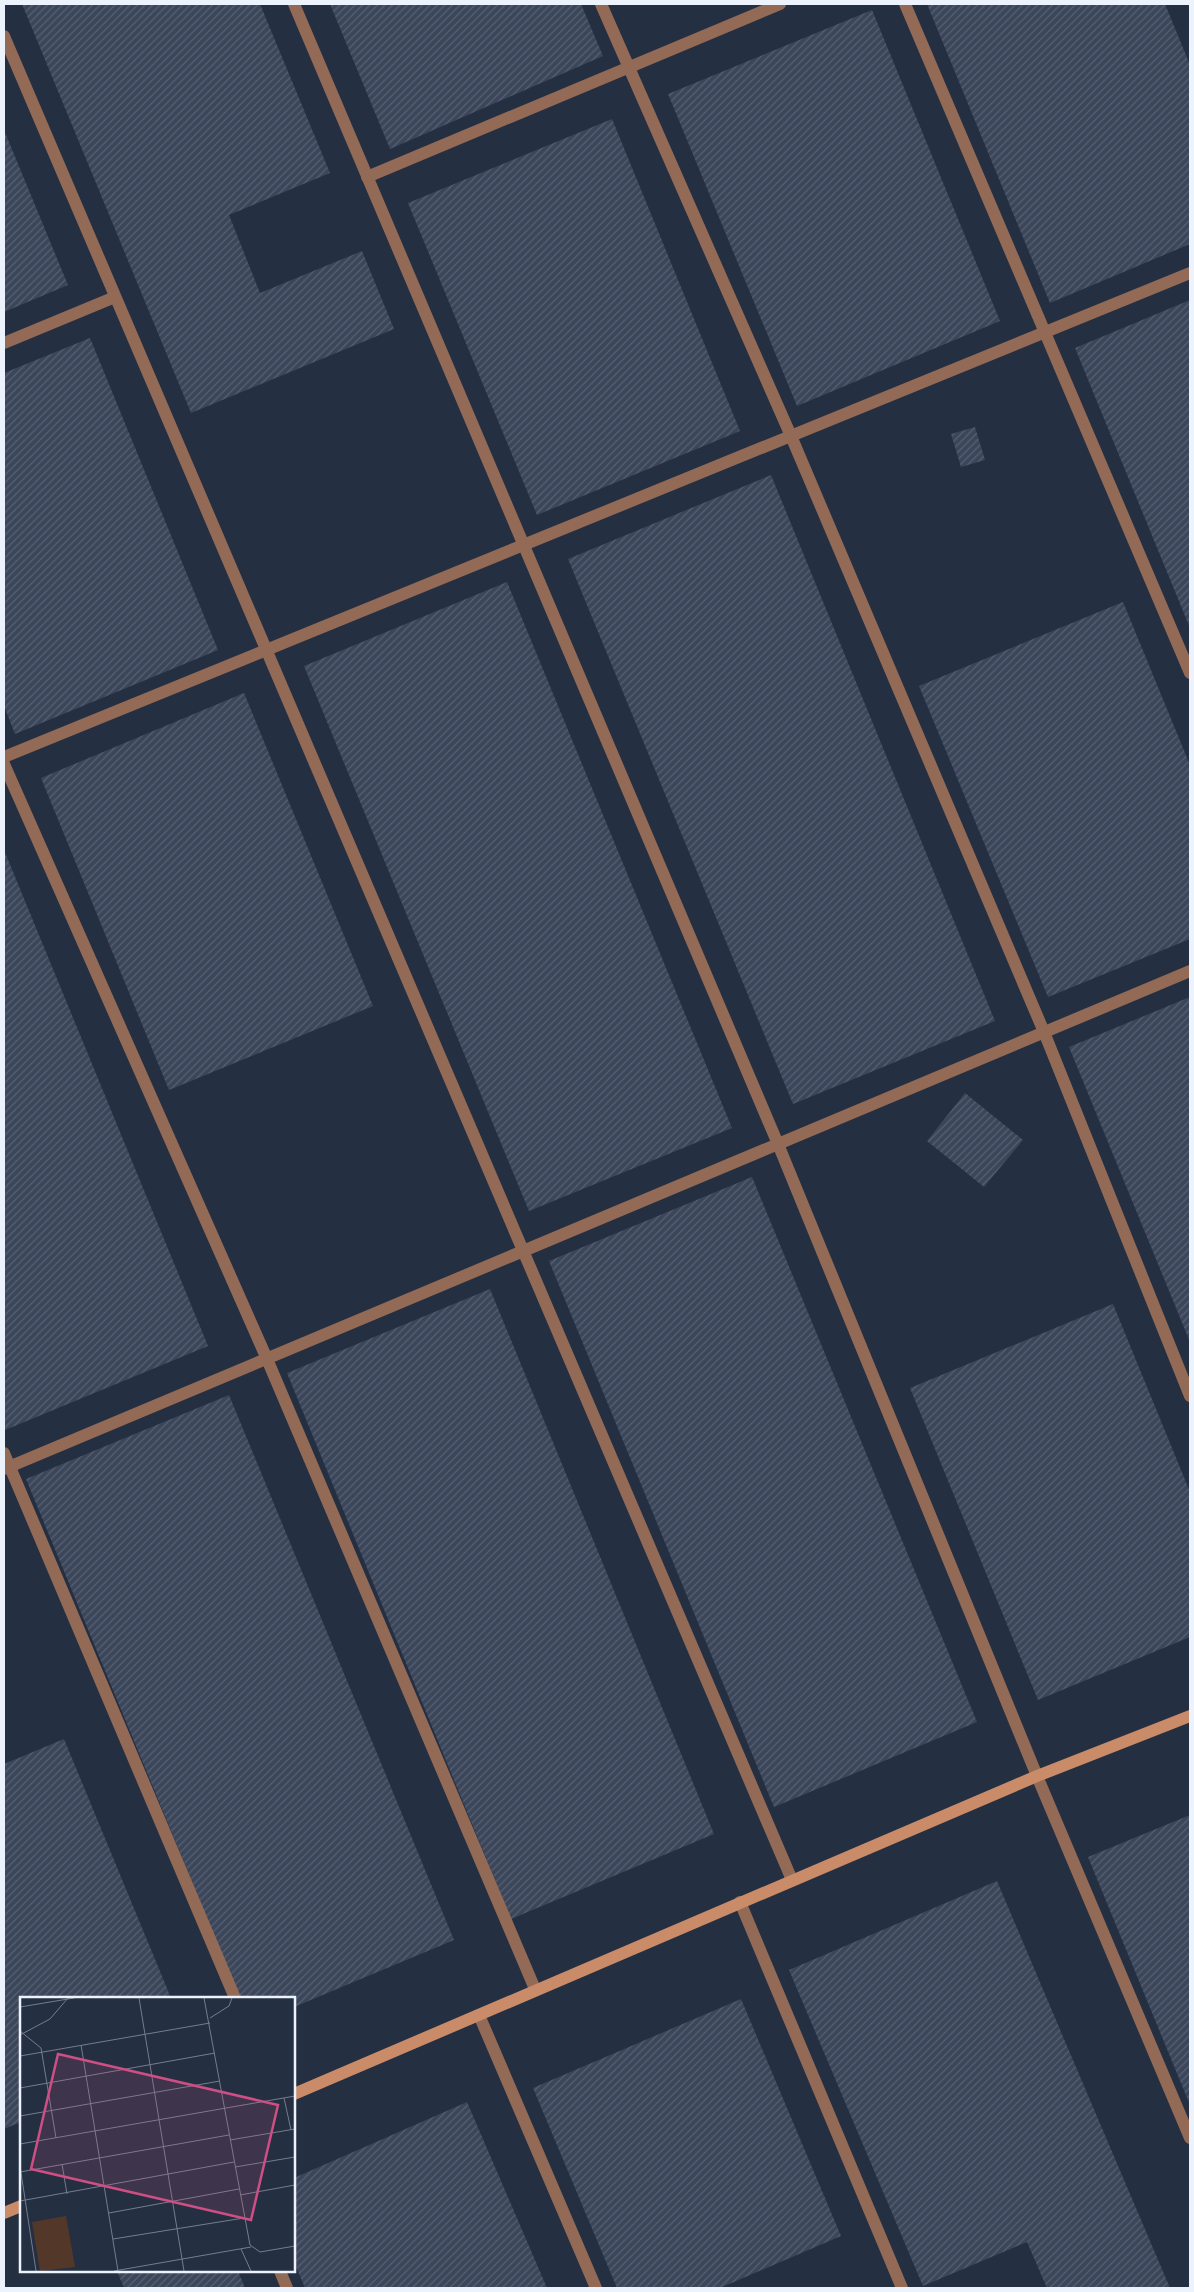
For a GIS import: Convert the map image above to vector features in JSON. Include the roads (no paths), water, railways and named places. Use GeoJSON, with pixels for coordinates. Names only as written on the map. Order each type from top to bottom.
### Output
{"type":"FeatureCollection","features":[{"type":"Feature","properties":{"kind":"street"},"geometry":{"type":"LineString","coordinates":[[294,4],[778,1144],[1037,1776],[1190,2138]]}},
{"type":"Feature","properties":{"kind":"street"},"geometry":{"type":"LineString","coordinates":[[601,4],[791,436],[1044,1032],[1190,1396]]}},
{"type":"Feature","properties":{"kind":"street"},"geometry":{"type":"LineString","coordinates":[[367,177],[780,4]]}},
{"type":"Feature","properties":{"kind":"street"},"geometry":{"type":"LineString","coordinates":[[905,4],[1190,673]]}},
{"type":"Feature","properties":{"kind":"street"},"geometry":{"type":"LineString","coordinates":[[4,36],[792,1880]]}},
{"type":"Feature","properties":{"kind":"street"},"geometry":{"type":"LineString","coordinates":[[4,757],[1190,272]]}},
{"type":"Feature","properties":{"kind":"street"},"geometry":{"type":"LineString","coordinates":[[4,343],[115,297]]}},
{"type":"Feature","properties":{"kind":"street"},"geometry":{"type":"LineString","coordinates":[[4,764],[266,1359],[535,1989]]}},
{"type":"Feature","properties":{"kind":"street"},"geometry":{"type":"LineString","coordinates":[[7,1467],[1190,971]]}},
{"type":"Feature","properties":{"kind":"street"},"geometry":{"type":"LineString","coordinates":[[4,1453],[7,1467],[235,1997]]}},
{"type":"Feature","properties":{"kind":"street"},"geometry":{"type":"LineString","coordinates":[[295,2094],[535,1989],[1037,1776],[1190,1716]]}},
{"type":"Feature","properties":{"kind":"street"},"geometry":{"type":"LineString","coordinates":[[740,1902],[902,2288]]}},
{"type":"Feature","properties":{"kind":"street"},"geometry":{"type":"LineString","coordinates":[[479,2014],[596,2288]]}},
{"type":"Feature","properties":{"kind":"street"},"geometry":{"type":"LineString","coordinates":[[4,2214],[20,2206]]}},
{"type":"Feature","properties":{"kind":"street"},"geometry":{"type":"LineString","coordinates":[[280,2272],[287,2288]]}}]}
